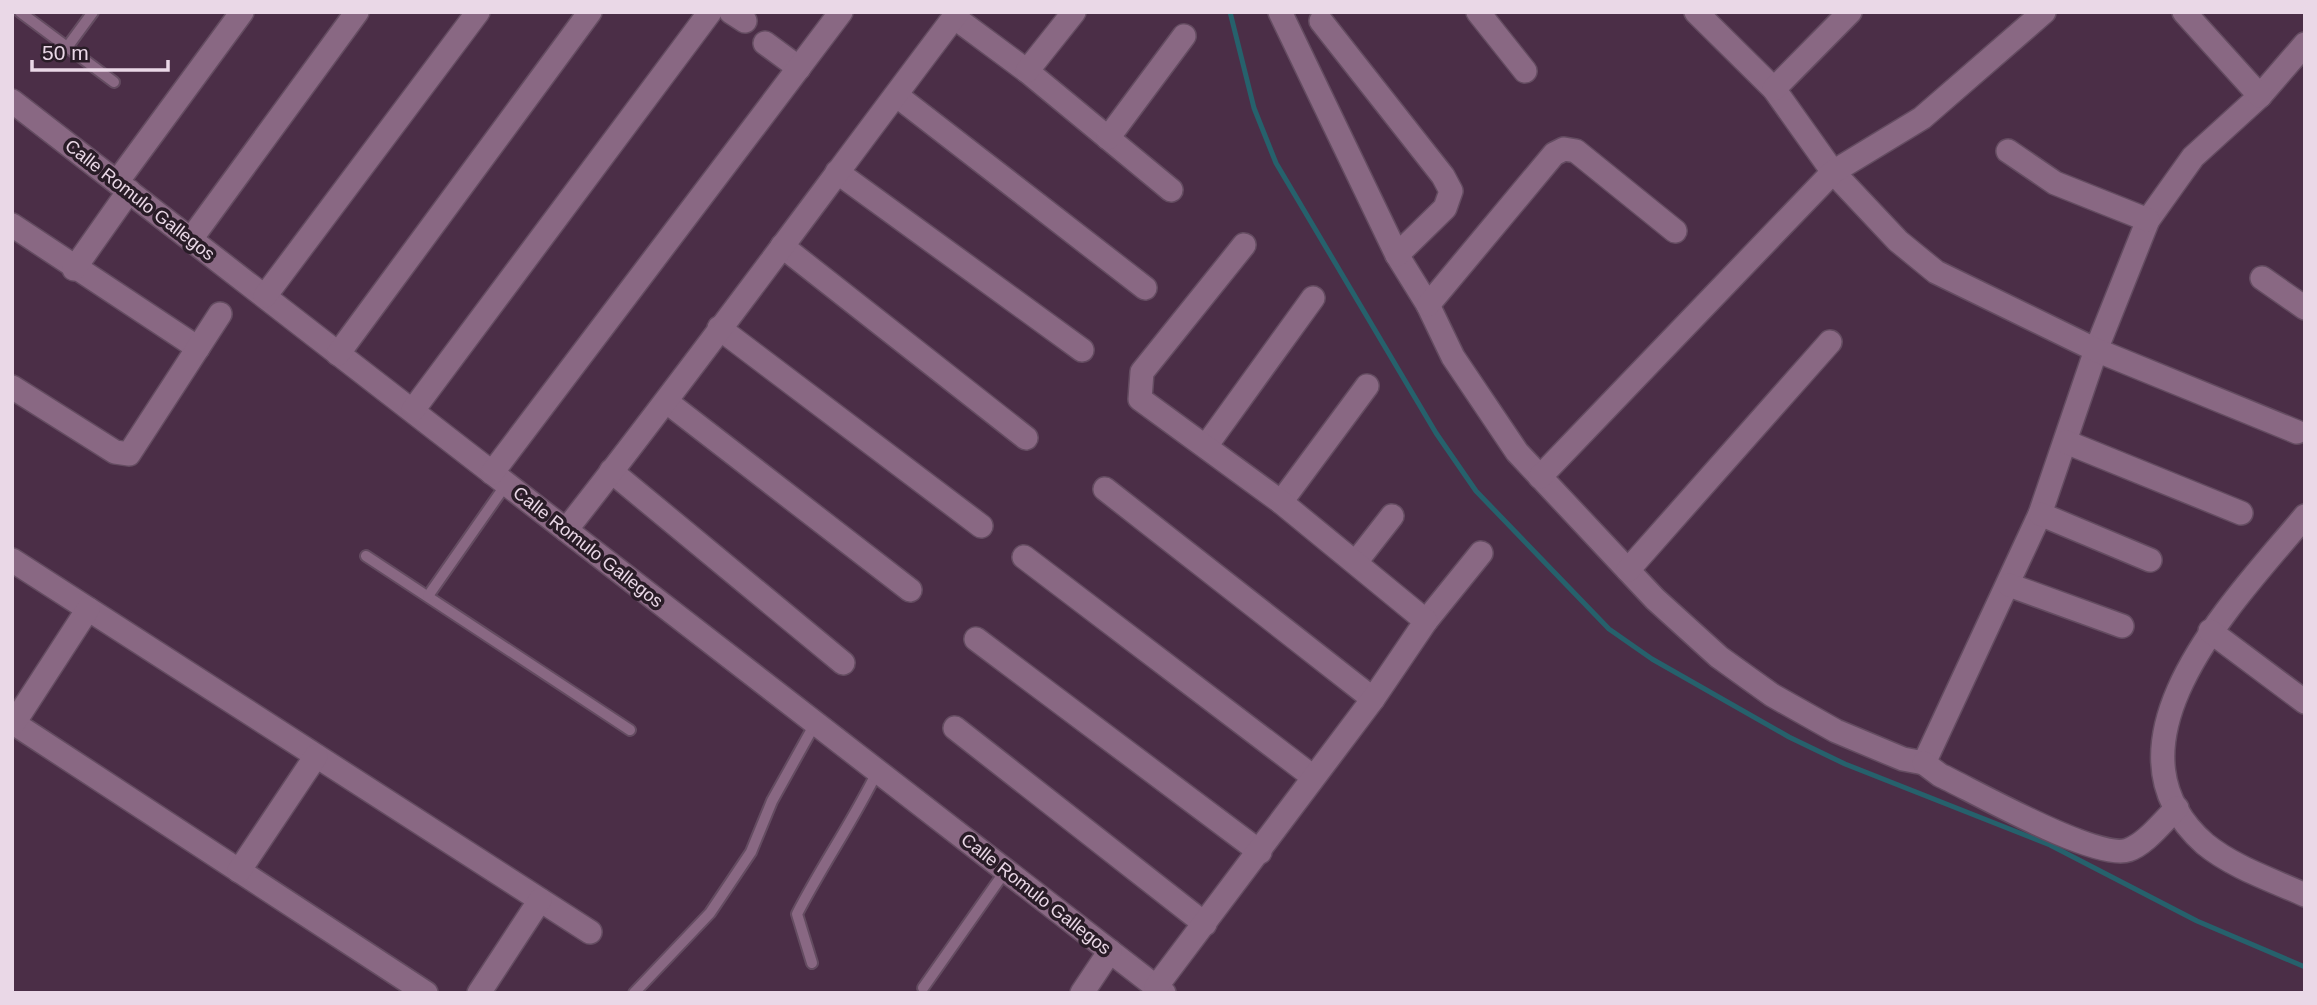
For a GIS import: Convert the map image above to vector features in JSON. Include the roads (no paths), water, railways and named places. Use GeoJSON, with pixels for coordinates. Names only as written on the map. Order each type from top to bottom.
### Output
{"type":"FeatureCollection","features":[{"type":"Feature","properties":{"kind":"street"},"geometry":{"type":"LineString","coordinates":[[74,269],[123,186],[242,12]]}},
{"type":"Feature","properties":{"kind":"street"},"geometry":{"type":"LineString","coordinates":[[191,239],[357,12]]}},
{"type":"Feature","properties":{"kind":"street"},"geometry":{"type":"LineString","coordinates":[[265,296],[478,12]]}},
{"type":"Feature","properties":{"kind":"street"},"geometry":{"type":"LineString","coordinates":[[338,354],[590,12]]}},
{"type":"Feature","properties":{"kind":"street"},"geometry":{"type":"LineString","coordinates":[[413,410],[709,12]]}},
{"type":"Feature","properties":{"kind":"street"},"geometry":{"type":"LineString","coordinates":[[499,478],[841,12]]}},
{"type":"Feature","properties":{"kind":"street"},"geometry":{"type":"LineString","coordinates":[[1027,71],[1074,12]]}},
{"type":"Feature","properties":{"kind":"street"},"geometry":{"type":"LineString","coordinates":[[1280,12],[1293,44],[1397,255],[1428,305],[1453,357],[1476,394],[1517,452],[1540,477],[1628,570],[1719,657],[1772,695],[1836,731],[1903,759],[1924,763],[1940,775],[2048,829],[2119,853],[2131,849],[2177,808]]}},
{"type":"Feature","properties":{"kind":"street"},"geometry":{"type":"LineString","coordinates":[[1478,12],[1525,71]]}},
{"type":"Feature","properties":{"kind":"street"},"geometry":{"type":"LineString","coordinates":[[1696,12],[1774,89],[1833,172],[1898,241],[1936,272],[2096,350],[2297,432]]}},
{"type":"Feature","properties":{"kind":"street"},"geometry":{"type":"LineString","coordinates":[[1774,89],[1850,12]]}},
{"type":"Feature","properties":{"kind":"street"},"geometry":{"type":"LineString","coordinates":[[1540,477],[1833,172],[1922,118],[2044,12]]}},
{"type":"Feature","properties":{"kind":"street"},"geometry":{"type":"LineString","coordinates":[[2184,12],[2260,96]]}},
{"type":"Feature","properties":{"kind":"street"},"geometry":{"type":"LineString","coordinates":[[566,530],[667,402],[719,328],[956,15],[1171,190]]}},
{"type":"Feature","properties":{"kind":"street"},"geometry":{"type":"LineString","coordinates":[[1293,44],[1326,17],[1443,176],[1451,191],[1445,208],[1397,255]]}},
{"type":"Feature","properties":{"kind":"street"},"geometry":{"type":"LineString","coordinates":[[1108,138],[1184,36]]}},
{"type":"Feature","properties":{"kind":"street"},"geometry":{"type":"LineString","coordinates":[[765,43],[799,68]]}},
{"type":"Feature","properties":{"kind":"street"},"geometry":{"type":"LineString","coordinates":[[1924,763],[2040,514],[2096,350],[2148,220],[2193,157],[2260,96],[2305,44]]}},
{"type":"Feature","properties":{"kind":"street"},"geometry":{"type":"LineString","coordinates":[[895,95],[1145,288]]}},
{"type":"Feature","properties":{"kind":"street","name":"Calle Romulo Gallegos"},"geometry":{"type":"LineString","coordinates":[[12,101],[1160,990]]}},
{"type":"Feature","properties":{"kind":"street"},"geometry":{"type":"LineString","coordinates":[[1428,305],[1554,155],[1564,149],[1576,151],[1675,231]]}},
{"type":"Feature","properties":{"kind":"street"},"geometry":{"type":"LineString","coordinates":[[2008,151],[2028,168],[2055,183],[2148,220]]}},
{"type":"Feature","properties":{"kind":"street"},"geometry":{"type":"LineString","coordinates":[[837,172],[1082,350]]}},
{"type":"Feature","properties":{"kind":"street"},"geometry":{"type":"LineString","coordinates":[[12,225],[74,269],[198,348]]}},
{"type":"Feature","properties":{"kind":"street"},"geometry":{"type":"LineString","coordinates":[[1244,245],[1142,372],[1139,383],[1140,399],[1281,502],[1426,621]]}},
{"type":"Feature","properties":{"kind":"street"},"geometry":{"type":"LineString","coordinates":[[782,246],[1026,438]]}},
{"type":"Feature","properties":{"kind":"street"},"geometry":{"type":"LineString","coordinates":[[2262,278],[2305,308]]}},
{"type":"Feature","properties":{"kind":"street"},"geometry":{"type":"LineString","coordinates":[[1206,446],[1313,298]]}},
{"type":"Feature","properties":{"kind":"street"},"geometry":{"type":"LineString","coordinates":[[12,387],[115,452],[129,454],[220,314]]}},
{"type":"Feature","properties":{"kind":"street"},"geometry":{"type":"LineString","coordinates":[[719,328],[981,526]]}},
{"type":"Feature","properties":{"kind":"street"},"geometry":{"type":"LineString","coordinates":[[1628,570],[1830,342]]}},
{"type":"Feature","properties":{"kind":"street"},"geometry":{"type":"LineString","coordinates":[[1281,502],[1367,386]]}},
{"type":"Feature","properties":{"kind":"street"},"geometry":{"type":"LineString","coordinates":[[667,402],[910,590]]}},
{"type":"Feature","properties":{"kind":"street"},"geometry":{"type":"LineString","coordinates":[[2066,442],[2241,513]]}},
{"type":"Feature","properties":{"kind":"street"},"geometry":{"type":"LineString","coordinates":[[611,471],[843,663]]}},
{"type":"Feature","properties":{"kind":"street"},"geometry":{"type":"LineString","coordinates":[[1105,489],[1373,699]]}},
{"type":"Feature","properties":{"kind":"street"},"geometry":{"type":"LineString","coordinates":[[2040,514],[2150,560]]}},
{"type":"Feature","properties":{"kind":"street"},"geometry":{"type":"LineString","coordinates":[[1356,562],[1392,516]]}},
{"type":"Feature","properties":{"kind":"street"},"geometry":{"type":"LineString","coordinates":[[2305,516],[2210,631],[2196,654],[2167,725],[2166,782],[2177,808],[2194,833],[2219,854],[2305,895]]}},
{"type":"Feature","properties":{"kind":"street"},"geometry":{"type":"LineString","coordinates":[[1160,990],[1205,923],[1260,852],[1312,776],[1373,699],[1426,621],[1481,553]]}},
{"type":"Feature","properties":{"kind":"street"},"geometry":{"type":"LineString","coordinates":[[1024,557],[1312,776]]}},
{"type":"Feature","properties":{"kind":"street"},"geometry":{"type":"LineString","coordinates":[[12,560],[590,932]]}},
{"type":"Feature","properties":{"kind":"street"},"geometry":{"type":"LineString","coordinates":[[2009,584],[2122,626]]}},
{"type":"Feature","properties":{"kind":"street"},"geometry":{"type":"LineString","coordinates":[[88,609],[13,723],[426,993]]}},
{"type":"Feature","properties":{"kind":"street"},"geometry":{"type":"LineString","coordinates":[[2210,631],[2305,702]]}},
{"type":"Feature","properties":{"kind":"street"},"geometry":{"type":"LineString","coordinates":[[976,639],[1260,852]]}},
{"type":"Feature","properties":{"kind":"street"},"geometry":{"type":"LineString","coordinates":[[955,729],[1205,923]]}},
{"type":"Feature","properties":{"kind":"street"},"geometry":{"type":"LineString","coordinates":[[239,871],[316,756]]}},
{"type":"Feature","properties":{"kind":"street"},"geometry":{"type":"LineString","coordinates":[[479,993],[540,900]]}},
{"type":"Feature","properties":{"kind":"street"},"geometry":{"type":"LineString","coordinates":[[1082,993],[1110,951]]}},
{"type":"Feature","properties":{"kind":"lane"},"geometry":{"type":"LineString","coordinates":[[20,12],[114,82]]}},
{"type":"Feature","properties":{"kind":"lane"},"geometry":{"type":"LineString","coordinates":[[68,46],[93,12]]}},
{"type":"Feature","properties":{"kind":"lane"},"geometry":{"type":"LineString","coordinates":[[428,596],[499,478]]}},
{"type":"Feature","properties":{"kind":"lane"},"geometry":{"type":"LineString","coordinates":[[366,556],[630,730]]}},
{"type":"Feature","properties":{"kind":"lane"},"geometry":{"type":"LineString","coordinates":[[635,993],[710,913],[751,852],[772,801],[816,722]]}},
{"type":"Feature","properties":{"kind":"lane"},"geometry":{"type":"LineString","coordinates":[[812,963],[797,914],[820,870],[859,810],[878,771]]}},
{"type":"Feature","properties":{"kind":"lane"},"geometry":{"type":"LineString","coordinates":[[923,989],[1006,870]]}},
{"type":"Feature","properties":{"kind":"waterway"},"geometry":{"type":"LineString","coordinates":[[1230,12],[1254,108],[1276,163],[1436,433],[1476,491],[1609,629],[1652,659],[1789,737],[1845,764],[2050,845],[2197,921],[2305,967]]}}]}
